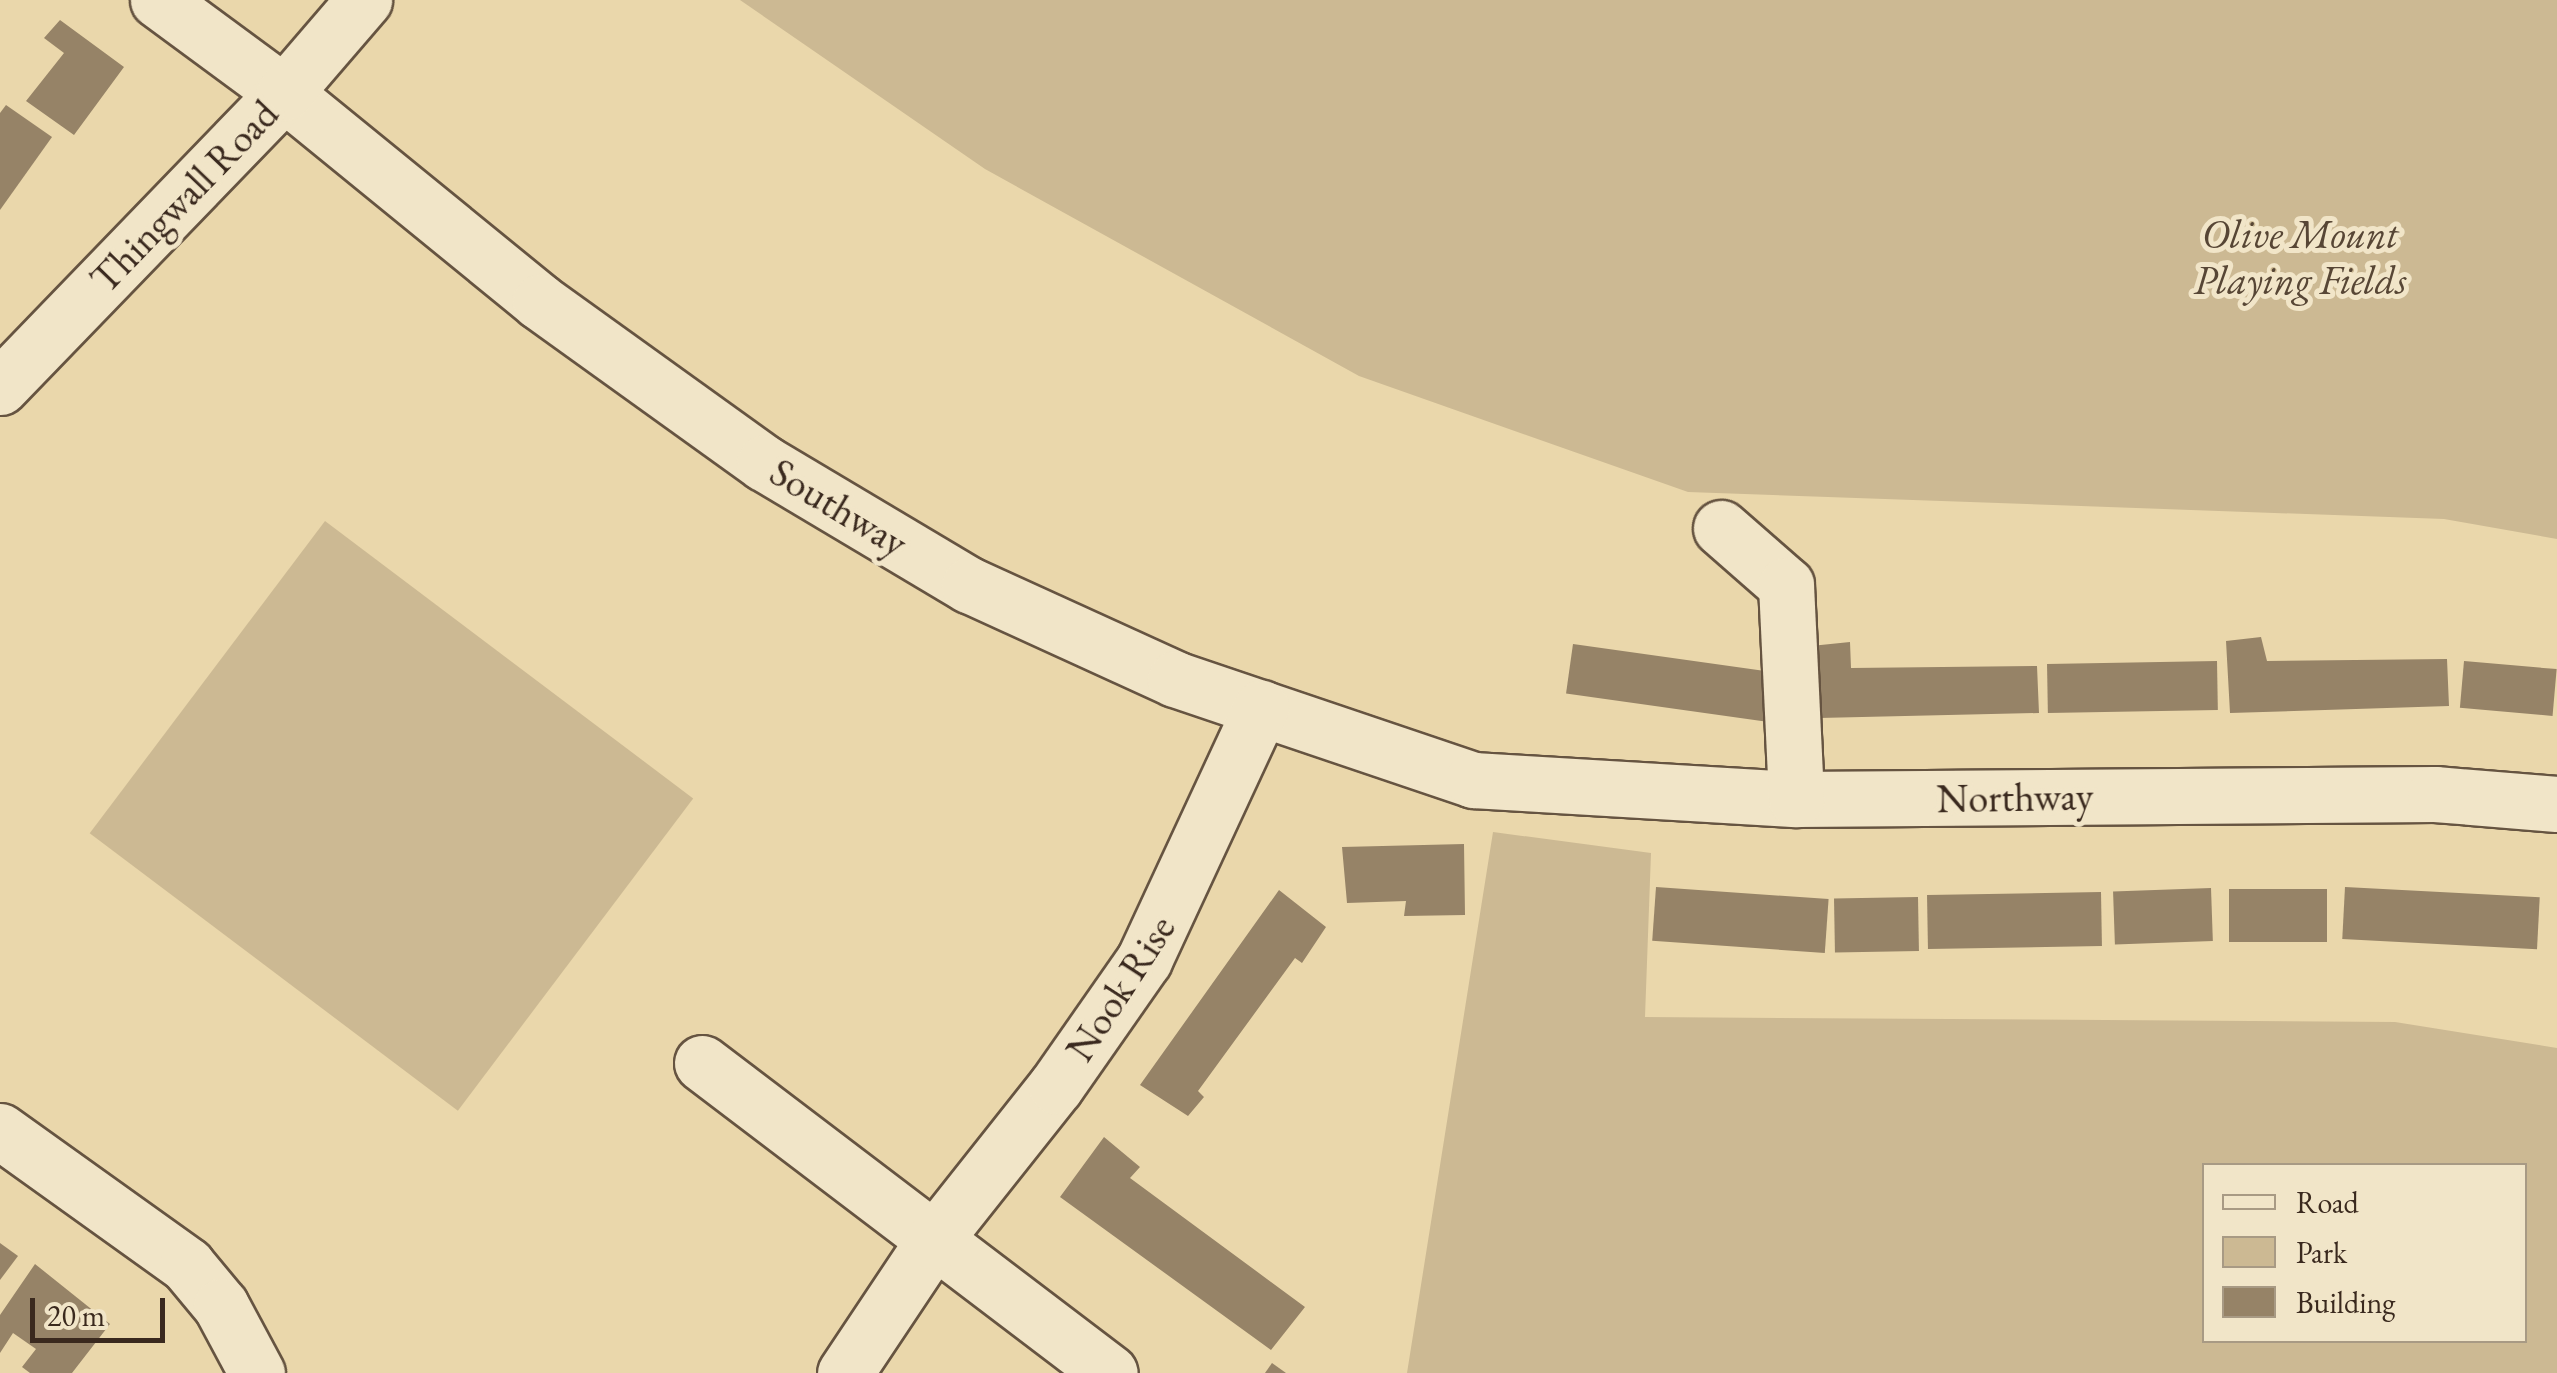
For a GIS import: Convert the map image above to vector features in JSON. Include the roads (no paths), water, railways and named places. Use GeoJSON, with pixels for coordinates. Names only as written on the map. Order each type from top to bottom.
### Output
{"type":"FeatureCollection","features":[{"type":"Feature","properties":{"kind":"street","name":"Southway"},"geometry":{"type":"LineString","coordinates":[[158,0],[284,93],[540,302],[764,463],[969,585],[1175,679],[1473,780]]}},
{"type":"Feature","properties":{"kind":"street","name":"Thingwall Road"},"geometry":{"type":"LineString","coordinates":[[0,388],[284,93],[364,0]]}},
{"type":"Feature","properties":{"kind":"street"},"geometry":{"type":"LineString","coordinates":[[1721,528],[1786,585],[1796,799]]}},
{"type":"Feature","properties":{"kind":"street","name":"Nook Rise"},"geometry":{"type":"LineString","coordinates":[[845,1373],[933,1242],[1056,1086],[1144,960],[1262,708]]}},
{"type":"Feature","properties":{"kind":"street","name":"Northway"},"geometry":{"type":"LineString","coordinates":[[1473,780],[1796,799],[2435,794],[2557,804]]}},
{"type":"Feature","properties":{"kind":"street"},"geometry":{"type":"LineString","coordinates":[[702,1064],[1110,1373]]}},
{"type":"Feature","properties":{"kind":"street"},"geometry":{"type":"LineString","coordinates":[[0,1131],[186,1265],[221,1306],[257,1373]]}},
{"type":"Feature","properties":{"kind":"park label","name":"Olive Mount Playing Fields"},"geometry":{"type":"Point","coordinates":[2300,257]}}]}
